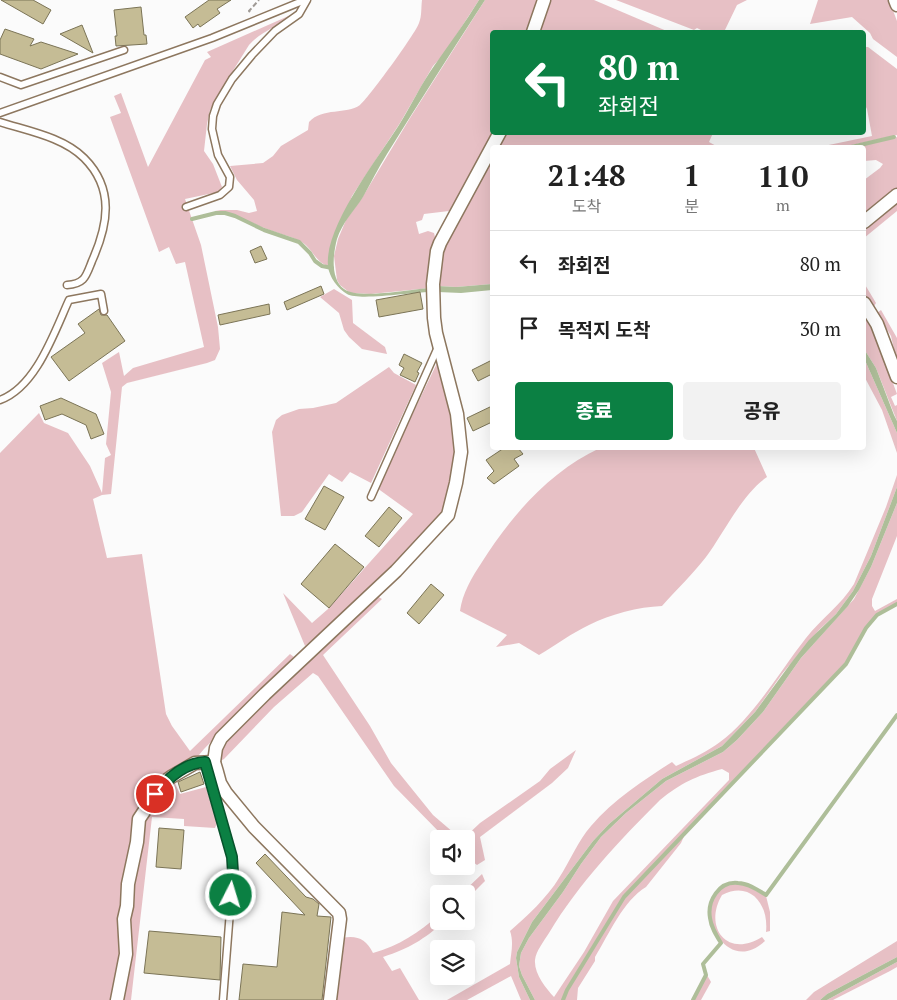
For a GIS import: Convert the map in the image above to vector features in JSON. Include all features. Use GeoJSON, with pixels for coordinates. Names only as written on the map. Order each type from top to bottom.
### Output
{"type":"FeatureCollection","features":[{"type":"Feature","properties":{"kind":"street"},"geometry":{"type":"LineString","coordinates":[[534,30],[544,0]]}},
{"type":"Feature","properties":{"kind":"street"},"geometry":{"type":"LineString","coordinates":[[895,0],[897,4]]}},
{"type":"Feature","properties":{"kind":"street"},"geometry":{"type":"LineString","coordinates":[[209,762],[221,738],[308,651],[337,628],[448,515],[456,484],[461,452],[457,414],[434,318],[433,284],[437,251],[490,151]]}},
{"type":"Feature","properties":{"kind":"street"},"geometry":{"type":"LineString","coordinates":[[866,220],[897,195]]}},
{"type":"Feature","properties":{"kind":"street"},"geometry":{"type":"LineString","coordinates":[[866,306],[877,324],[897,377]]}},
{"type":"Feature","properties":{"kind":"street"},"geometry":{"type":"LineString","coordinates":[[117,1000],[126,954],[124,919],[139,819],[164,783],[195,763],[209,762]]}},
{"type":"Feature","properties":{"kind":"street"},"geometry":{"type":"LineString","coordinates":[[209,762],[220,783],[254,827],[339,913],[340,918],[330,1000]]}},
{"type":"Feature","properties":{"kind":"lane"},"geometry":{"type":"LineString","coordinates":[[0,113],[212,38],[306,0]]}},
{"type":"Feature","properties":{"kind":"lane"},"geometry":{"type":"LineString","coordinates":[[186,207],[220,195],[228,187],[230,177],[218,154],[212,129],[213,116],[217,104],[232,79],[252,55],[275,31],[299,14],[306,0]]}},
{"type":"Feature","properties":{"kind":"lane"},"geometry":{"type":"LineString","coordinates":[[0,77],[21,85],[124,50]]}},
{"type":"Feature","properties":{"kind":"lane"},"geometry":{"type":"LineString","coordinates":[[0,122],[68,146],[84,158],[99,180],[106,205],[106,218],[101,242],[84,279],[76,284],[67,285]]}},
{"type":"Feature","properties":{"kind":"lane"},"geometry":{"type":"LineString","coordinates":[[0,400],[20,389],[35,371],[69,300],[101,294],[104,311]]}},
{"type":"Feature","properties":{"kind":"lane"},"geometry":{"type":"LineString","coordinates":[[370,497],[440,344]]}},
{"type":"Feature","properties":{"kind":"lane"},"geometry":{"type":"LineString","coordinates":[[209,762],[232,857],[233,873],[223,1000]]}},
{"type":"Feature","properties":{"kind":"path"},"geometry":{"type":"LineString","coordinates":[[258,18],[249,11],[259,0]]}},
{"type":"Feature","properties":{"kind":"shaded area"},"geometry":{"type":"Polygon","coordinates":[[[422,0],[479,0],[444,54],[433,66],[400,123],[352,196],[329,258],[328,266],[320,261],[300,241],[235,215],[215,210],[237,210],[249,213],[257,211],[254,200],[237,180],[230,166],[263,163],[273,156],[281,146],[308,130],[309,122],[315,117],[321,114],[348,110],[360,105],[391,66],[416,29],[421,17],[422,0]]]}},
{"type":"Feature","properties":{"kind":"shaded area"},"geometry":{"type":"Polygon","coordinates":[[[479,0],[485,0],[423,96],[363,197],[345,222],[339,233],[334,252],[336,279],[344,289],[351,292],[372,294],[430,288],[430,292],[362,297],[347,294],[334,282],[328,266],[329,250],[334,232],[354,193],[399,125],[429,73],[479,0]]]}},
{"type":"Feature","properties":{"kind":"shaded area"},"geometry":{"type":"Polygon","coordinates":[[[485,0],[538,0],[528,30],[490,30],[490,135],[465,186],[449,211],[424,214],[422,220],[416,222],[419,234],[428,231],[434,233],[436,241],[429,264],[430,288],[371,294],[350,293],[337,280],[334,256],[338,239],[346,220],[362,198],[485,0]]]}},
{"type":"Feature","properties":{"kind":"shaded area"},"geometry":{"type":"Polygon","coordinates":[[[549,0],[594,0],[664,30],[539,30],[549,0]]]}},
{"type":"Feature","properties":{"kind":"shaded area"},"geometry":{"type":"Polygon","coordinates":[[[616,0],[747,0],[737,5],[725,30],[701,30],[697,28],[694,30],[616,0]]]}},
{"type":"Feature","properties":{"kind":"shaded area"},"geometry":{"type":"Polygon","coordinates":[[[818,0],[889,0],[897,21],[897,57],[873,39],[870,33],[852,17],[810,24],[818,0]]]}},
{"type":"Feature","properties":{"kind":"shaded area"},"geometry":{"type":"Polygon","coordinates":[[[293,14],[259,36],[249,45],[210,110],[204,151],[213,164],[222,187],[218,192],[185,199],[201,245],[218,327],[220,349],[215,360],[127,383],[122,387],[111,494],[93,499],[107,558],[142,554],[166,714],[190,751],[290,654],[294,657],[194,761],[141,812],[123,927],[115,1000],[0,1000],[0,453],[39,413],[44,423],[68,433],[90,466],[102,493],[105,458],[111,455],[106,444],[111,392],[102,363],[119,352],[124,376],[133,368],[204,347],[185,262],[176,264],[169,247],[159,252],[110,117],[121,113],[114,96],[121,93],[148,167],[205,60],[211,57],[207,52],[293,14]]]}},
{"type":"Feature","properties":{"kind":"shaded area"},"geometry":{"type":"Polygon","coordinates":[[[866,47],[868,47],[897,69],[897,135],[852,145],[829,145],[872,136],[867,109],[866,47]]]}},
{"type":"Feature","properties":{"kind":"shaded area"},"geometry":{"type":"Polygon","coordinates":[[[504,135],[712,135],[709,142],[714,145],[499,145],[504,135]]]}},
{"type":"Feature","properties":{"kind":"shaded area"},"geometry":{"type":"Polygon","coordinates":[[[897,137],[897,188],[866,211],[866,178],[883,164],[876,160],[866,161],[866,145],[864,145],[897,137]]]}},
{"type":"Feature","properties":{"kind":"shaded area"},"geometry":{"type":"Polygon","coordinates":[[[490,162],[490,284],[456,287],[438,286],[445,246],[490,162]]]}},
{"type":"Feature","properties":{"kind":"shaded area"},"geometry":{"type":"Polygon","coordinates":[[[897,203],[897,211],[866,236],[866,229],[897,203]]]}},
{"type":"Feature","properties":{"kind":"shaded area"},"geometry":{"type":"Polygon","coordinates":[[[490,284],[490,290],[461,293],[438,292],[438,286],[456,287],[490,284]]]}},
{"type":"Feature","properties":{"kind":"shaded area"},"geometry":{"type":"Polygon","coordinates":[[[866,286],[876,303],[873,308],[866,298],[866,286]]]}},
{"type":"Feature","properties":{"kind":"shaded area"},"geometry":{"type":"Polygon","coordinates":[[[334,289],[352,300],[353,323],[385,347],[387,354],[362,349],[349,337],[344,330],[339,313],[320,297],[334,289]]]}},
{"type":"Feature","properties":{"kind":"shaded area"},"geometry":{"type":"Polygon","coordinates":[[[881,310],[897,338],[897,362],[891,336],[877,313],[881,310]]]}},
{"type":"Feature","properties":{"kind":"shaded area"},"geometry":{"type":"Polygon","coordinates":[[[866,316],[871,324],[897,394],[891,397],[895,406],[897,405],[897,421],[876,368],[866,352],[866,316]]]}},
{"type":"Feature","properties":{"kind":"shaded area"},"geometry":{"type":"Polygon","coordinates":[[[866,352],[876,368],[897,421],[897,433],[866,363],[866,352]]]}},
{"type":"Feature","properties":{"kind":"shaded area"},"geometry":{"type":"Polygon","coordinates":[[[439,359],[458,445],[446,506],[440,515],[368,592],[305,646],[283,593],[312,623],[328,609],[413,514],[377,488],[439,359]]]}},
{"type":"Feature","properties":{"kind":"shaded area"},"geometry":{"type":"Polygon","coordinates":[[[866,363],[897,433],[897,453],[882,410],[866,380],[866,363]]]}},
{"type":"Feature","properties":{"kind":"shaded area"},"geometry":{"type":"Polygon","coordinates":[[[389,367],[394,373],[416,385],[371,483],[350,472],[342,482],[329,474],[302,512],[294,516],[281,516],[272,432],[276,420],[282,415],[299,409],[336,403],[389,367]]]}},
{"type":"Feature","properties":{"kind":"shaded area"},"geometry":{"type":"Polygon","coordinates":[[[596,450],[755,450],[767,477],[749,493],[696,570],[662,606],[615,614],[576,632],[539,655],[519,643],[496,647],[507,635],[460,611],[465,592],[493,545],[519,512],[548,482],[596,450]]]}},
{"type":"Feature","properties":{"kind":"shaded area"},"geometry":{"type":"Polygon","coordinates":[[[897,475],[897,487],[871,556],[853,591],[836,614],[819,630],[782,674],[755,712],[722,746],[662,779],[609,824],[593,841],[532,922],[517,952],[516,958],[519,977],[530,1000],[521,1000],[511,976],[467,1000],[447,1000],[510,964],[512,943],[510,931],[549,893],[586,832],[609,808],[640,783],[672,762],[676,766],[715,746],[744,720],[806,638],[843,599],[854,584],[886,507],[897,475]]]}},
{"type":"Feature","properties":{"kind":"shaded area"},"geometry":{"type":"Polygon","coordinates":[[[897,487],[897,503],[871,567],[859,590],[848,606],[801,658],[763,712],[723,752],[666,781],[626,813],[601,837],[581,864],[529,938],[521,953],[519,966],[535,1000],[530,1000],[519,977],[516,958],[517,952],[532,922],[593,841],[609,824],[662,779],[722,746],[755,712],[809,640],[836,614],[853,591],[871,556],[897,487]]]}},
{"type":"Feature","properties":{"kind":"shaded area"},"geometry":{"type":"Polygon","coordinates":[[[897,503],[897,536],[872,599],[872,606],[875,611],[897,599],[897,603],[876,615],[866,627],[845,663],[623,896],[566,989],[562,1000],[535,1000],[519,966],[521,953],[529,938],[601,837],[626,813],[666,781],[723,752],[737,740],[763,712],[801,658],[854,599],[871,567],[897,503]],[[722,769],[704,774],[668,794],[630,831],[586,880],[540,946],[535,960],[538,975],[554,997],[584,952],[613,901],[729,780],[729,773],[722,769]]]}},
{"type":"Feature","properties":{"kind":"shaded area"},"geometry":{"type":"Polygon","coordinates":[[[377,596],[382,599],[323,655],[370,726],[391,763],[433,815],[450,830],[437,830],[394,786],[318,676],[313,673],[274,707],[224,759],[217,763],[219,749],[265,699],[377,596]]]}},
{"type":"Feature","properties":{"kind":"shaded area"},"geometry":{"type":"Polygon","coordinates":[[[576,750],[568,768],[552,783],[480,837],[485,860],[477,865],[475,864],[475,830],[473,830],[540,781],[550,769],[576,750]]]}},
{"type":"Feature","properties":{"kind":"shaded area"},"geometry":{"type":"Polygon","coordinates":[[[173,779],[180,794],[206,787],[217,823],[215,828],[184,826],[184,819],[152,817],[131,1000],[118,1000],[140,819],[173,779]]]}},
{"type":"Feature","properties":{"kind":"shaded area"},"geometry":{"type":"Polygon","coordinates":[[[685,834],[681,843],[646,887],[623,909],[578,988],[577,1000],[564,1000],[568,990],[625,897],[685,834]]]}},
{"type":"Feature","properties":{"kind":"shaded area"},"geometry":{"type":"Polygon","coordinates":[[[482,874],[485,881],[475,891],[475,885],[470,885],[482,874]]]}},
{"type":"Feature","properties":{"kind":"shaded area"},"geometry":{"type":"Polygon","coordinates":[[[738,883],[766,896],[770,912],[770,931],[766,932],[764,912],[756,897],[741,891],[732,891],[722,895],[715,918],[717,928],[729,942],[738,944],[749,943],[762,937],[765,941],[749,951],[734,950],[722,942],[714,929],[711,914],[713,899],[722,888],[738,883]]]}},
{"type":"Feature","properties":{"kind":"shaded area"},"geometry":{"type":"Polygon","coordinates":[[[430,922],[430,930],[434,930],[409,947],[383,957],[392,971],[400,968],[419,1000],[334,1000],[342,938],[352,937],[361,939],[373,953],[408,938],[430,922]]]}},
{"type":"Feature","properties":{"kind":"shaded area"},"geometry":{"type":"Polygon","coordinates":[[[897,941],[897,957],[827,994],[820,1000],[806,1000],[814,992],[897,941]]]}},
{"type":"Feature","properties":{"kind":"shaded area"},"geometry":{"type":"Polygon","coordinates":[[[897,957],[897,962],[827,1000],[820,1000],[827,994],[897,957]]]}},
{"type":"Feature","properties":{"kind":"shaded area"},"geometry":{"type":"Polygon","coordinates":[[[897,962],[897,967],[890,971],[833,1000],[827,1000],[897,962]]]}},
{"type":"Feature","properties":{"kind":"shaded area"},"geometry":{"type":"Polygon","coordinates":[[[707,975],[711,982],[701,1000],[694,1000],[707,975]]]}},
{"type":"Feature","properties":{"kind":"building"},"geometry":{"type":"Polygon","coordinates":[[[1,0],[33,0],[51,10],[43,24],[1,0]]]}},
{"type":"Feature","properties":{"kind":"building"},"geometry":{"type":"Polygon","coordinates":[[[209,0],[231,0],[217,9],[220,13],[200,27],[198,24],[193,28],[185,17],[209,0]]]}},
{"type":"Feature","properties":{"kind":"building"},"geometry":{"type":"Polygon","coordinates":[[[141,7],[144,35],[146,35],[147,44],[116,46],[115,36],[117,36],[114,10],[141,7]]]}},
{"type":"Feature","properties":{"kind":"building"},"geometry":{"type":"Polygon","coordinates":[[[82,25],[93,53],[60,34],[82,25]]]}},
{"type":"Feature","properties":{"kind":"building"},"geometry":{"type":"Polygon","coordinates":[[[5,29],[34,39],[30,46],[41,42],[78,54],[41,69],[0,54],[0,40],[5,29]]]}},
{"type":"Feature","properties":{"kind":"building"},"geometry":{"type":"Polygon","coordinates":[[[261,246],[267,259],[255,263],[250,251],[261,246]]]}},
{"type":"Feature","properties":{"kind":"building"},"geometry":{"type":"Polygon","coordinates":[[[321,286],[324,294],[287,310],[284,302],[321,286]]]}},
{"type":"Feature","properties":{"kind":"building"},"geometry":{"type":"Polygon","coordinates":[[[420,292],[423,309],[379,317],[376,300],[420,292]]]}},
{"type":"Feature","properties":{"kind":"building"},"geometry":{"type":"Polygon","coordinates":[[[269,304],[270,314],[220,325],[218,315],[269,304]]]}},
{"type":"Feature","properties":{"kind":"building"},"geometry":{"type":"Polygon","coordinates":[[[99,309],[101,315],[107,315],[125,341],[69,381],[51,357],[85,333],[78,324],[99,309]]]}},
{"type":"Feature","properties":{"kind":"building"},"geometry":{"type":"Polygon","coordinates":[[[404,354],[422,363],[417,372],[419,373],[415,382],[400,375],[404,368],[399,365],[404,354]]]}},
{"type":"Feature","properties":{"kind":"building"},"geometry":{"type":"Polygon","coordinates":[[[490,361],[490,375],[478,381],[472,370],[490,361]]]}},
{"type":"Feature","properties":{"kind":"building"},"geometry":{"type":"Polygon","coordinates":[[[61,398],[96,414],[104,434],[91,439],[86,425],[62,414],[45,420],[40,406],[61,398]]]}},
{"type":"Feature","properties":{"kind":"building"},"geometry":{"type":"Polygon","coordinates":[[[490,407],[490,423],[473,431],[467,418],[490,407]]]}},
{"type":"Feature","properties":{"kind":"building"},"geometry":{"type":"Polygon","coordinates":[[[501,450],[520,450],[523,454],[514,459],[519,466],[494,484],[487,478],[494,471],[486,460],[501,450]]]}},
{"type":"Feature","properties":{"kind":"building"},"geometry":{"type":"Polygon","coordinates":[[[324,486],[344,497],[325,530],[305,519],[324,486]]]}},
{"type":"Feature","properties":{"kind":"building"},"geometry":{"type":"Polygon","coordinates":[[[389,507],[402,518],[379,547],[365,536],[389,507]]]}},
{"type":"Feature","properties":{"kind":"building"},"geometry":{"type":"Polygon","coordinates":[[[335,544],[364,567],[329,608],[301,584],[335,544]]]}},
{"type":"Feature","properties":{"kind":"building"},"geometry":{"type":"Polygon","coordinates":[[[431,584],[444,595],[419,624],[407,613],[431,584]]]}},
{"type":"Feature","properties":{"kind":"building"},"geometry":{"type":"Polygon","coordinates":[[[200,772],[204,784],[181,792],[178,782],[200,772]]]}},
{"type":"Feature","properties":{"kind":"building"},"geometry":{"type":"Polygon","coordinates":[[[159,828],[184,830],[181,869],[156,867],[159,828]]]}},
{"type":"Feature","properties":{"kind":"building"},"geometry":{"type":"Polygon","coordinates":[[[265,854],[306,897],[313,899],[319,904],[317,916],[331,917],[322,1000],[239,1000],[243,964],[277,967],[282,912],[305,915],[256,863],[265,854]]]}},
{"type":"Feature","properties":{"kind":"building"},"geometry":{"type":"Polygon","coordinates":[[[149,931],[221,937],[220,980],[144,973],[149,931]]]}},
{"type":"Feature","properties":{"kind":"waterway"},"geometry":{"type":"LineString","coordinates":[[860,145],[894,137]]}},
{"type":"Feature","properties":{"kind":"waterway"},"geometry":{"type":"LineString","coordinates":[[192,219],[216,213],[235,216],[264,230],[299,242],[315,261],[322,266],[332,268]]}},
{"type":"Feature","properties":{"kind":"waterway"},"geometry":{"type":"LineString","coordinates":[[563,1000],[567,990],[624,897],[846,664],[866,628],[877,615],[897,604]]}},
{"type":"Feature","properties":{"kind":"waterway"},"geometry":{"type":"LineString","coordinates":[[693,1000],[706,975],[703,964],[721,943],[710,918],[710,905],[716,893],[725,885],[742,883],[766,895],[897,715]]}},
{"type":"Feature","properties":{"kind":"route"},"geometry":{"type":"LineString","coordinates":[[155,794],[171,777],[195,763],[205,762],[205,768],[232,857],[231,895]]}}]}
